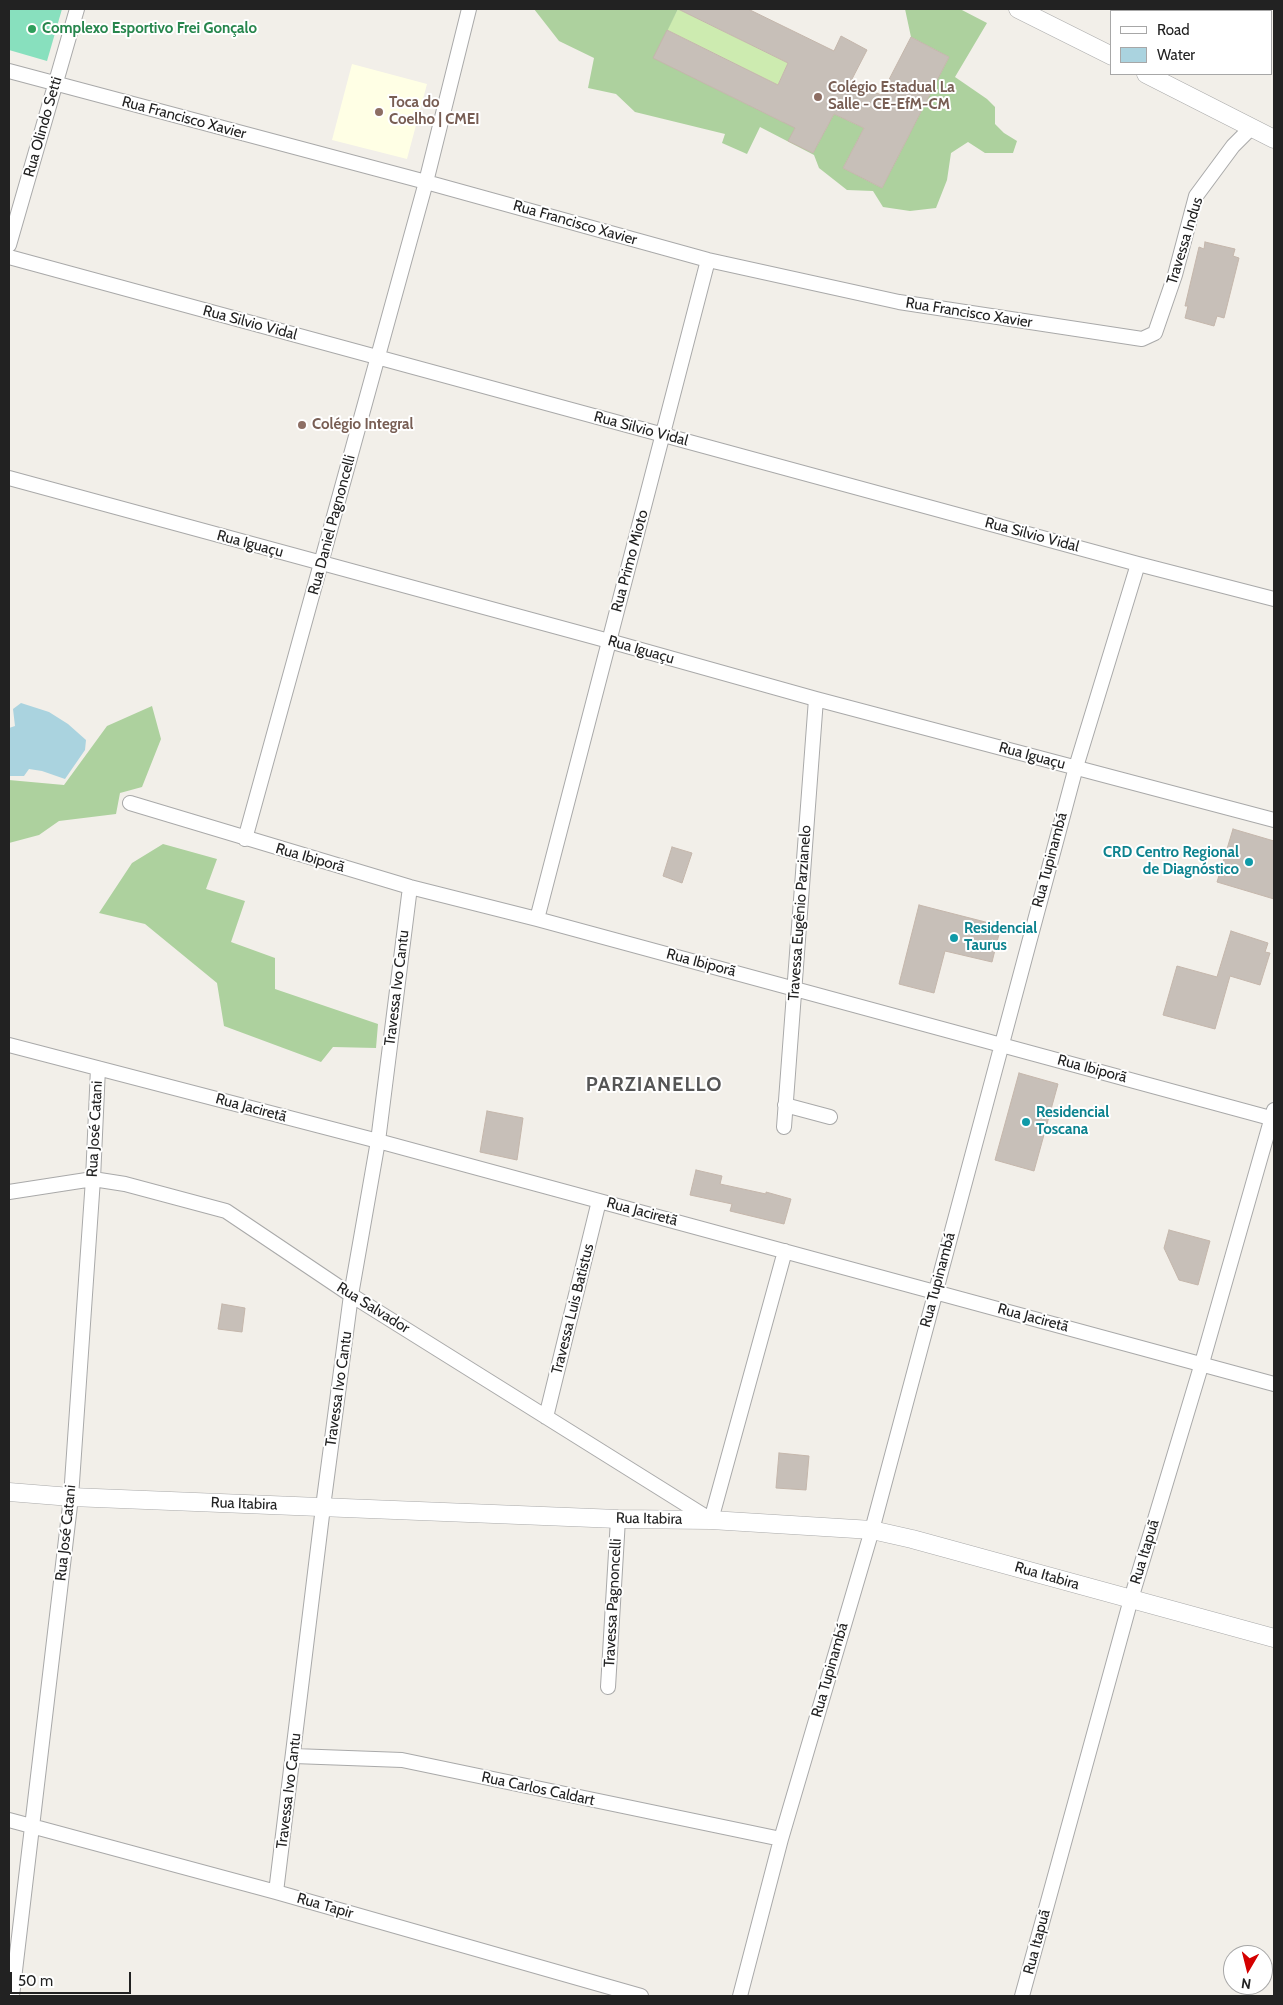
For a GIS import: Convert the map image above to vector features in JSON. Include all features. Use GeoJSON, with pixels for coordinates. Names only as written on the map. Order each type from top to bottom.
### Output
{"type":"FeatureCollection","features":[{"type":"Feature","properties":{"kind":"street","name":"Rua Olindo Setti"},"geometry":{"type":"LineString","coordinates":[[9,245],[77,9]]}},
{"type":"Feature","properties":{"kind":"street","name":"Rua Daniel Pagnoncelli"},"geometry":{"type":"LineString","coordinates":[[245,839],[426,182],[469,9]]}},
{"type":"Feature","properties":{"kind":"street"},"geometry":{"type":"LineString","coordinates":[[1018,9],[1110,55]]}},
{"type":"Feature","properties":{"kind":"street","name":"Rua Francisco Xavier"},"geometry":{"type":"LineString","coordinates":[[9,70],[708,260],[899,302],[1132,338],[1149,338]]}},
{"type":"Feature","properties":{"kind":"street"},"geometry":{"type":"LineString","coordinates":[[1148,75],[1274,138]]}},
{"type":"Feature","properties":{"kind":"street","name":"Travessa Indus"},"geometry":{"type":"LineString","coordinates":[[1149,338],[1155,333],[1166,300],[1196,196],[1233,146],[1252,127]]}},
{"type":"Feature","properties":{"kind":"street","name":"Rua Silvio Vidal"},"geometry":{"type":"LineString","coordinates":[[9,257],[1138,564],[1274,599]]}},
{"type":"Feature","properties":{"kind":"street","name":"Rua Primo Mioto"},"geometry":{"type":"LineString","coordinates":[[536,919],[708,260]]}},
{"type":"Feature","properties":{"kind":"street","name":"Rua Iguaçu"},"geometry":{"type":"LineString","coordinates":[[9,478],[609,640],[816,699],[1274,820]]}},
{"type":"Feature","properties":{"kind":"street","name":"Rua Tupinambá"},"geometry":{"type":"LineString","coordinates":[[740,1996],[781,1839],[872,1530],[1000,1044],[1076,767],[1138,564]]}},
{"type":"Feature","properties":{"kind":"street","name":"Travessa Eugênio Parzianelo"},"geometry":{"type":"LineString","coordinates":[[784,1127],[816,699]]}},
{"type":"Feature","properties":{"kind":"street","name":"Rua Ibiporã"},"geometry":{"type":"LineString","coordinates":[[130,803],[410,887],[1274,1115]]}},
{"type":"Feature","properties":{"kind":"street","name":"Travessa Ivo Cantu"},"geometry":{"type":"LineString","coordinates":[[276,1892],[351,1294],[378,1141],[410,887]]}},
{"type":"Feature","properties":{"kind":"street","name":"Rua Jaciretã"},"geometry":{"type":"LineString","coordinates":[[9,1046],[378,1141],[1274,1384]]}},
{"type":"Feature","properties":{"kind":"street","name":"Rua José Catani"},"geometry":{"type":"LineString","coordinates":[[12,1996],[71,1497],[93,1179],[98,1068]]}},
{"type":"Feature","properties":{"kind":"street"},"geometry":{"type":"LineString","coordinates":[[786,1105],[830,1117]]}},
{"type":"Feature","properties":{"kind":"street","name":"Rua Itapuã"},"geometry":{"type":"LineString","coordinates":[[1022,1996],[1131,1600],[1274,1115]]}},
{"type":"Feature","properties":{"kind":"street","name":"Rua Salvador"},"geometry":{"type":"LineString","coordinates":[[9,1192],[93,1179],[124,1184],[226,1211],[351,1294],[711,1520]]}},
{"type":"Feature","properties":{"kind":"street","name":"Travessa Luis Batistus"},"geometry":{"type":"LineString","coordinates":[[546,1417],[599,1201]]}},
{"type":"Feature","properties":{"kind":"street"},"geometry":{"type":"LineString","coordinates":[[711,1520],[784,1251]]}},
{"type":"Feature","properties":{"kind":"street","name":"Rua Itabira"},"geometry":{"type":"LineString","coordinates":[[9,1492],[71,1497],[618,1519],[711,1520],[872,1530],[912,1538],[1274,1638]]}},
{"type":"Feature","properties":{"kind":"street","name":"Travessa Pagnoncelli"},"geometry":{"type":"LineString","coordinates":[[608,1688],[618,1519]]}},
{"type":"Feature","properties":{"kind":"street","name":"Rua Carlos Caldart"},"geometry":{"type":"LineString","coordinates":[[294,1756],[402,1760],[781,1839]]}},
{"type":"Feature","properties":{"kind":"street","name":"Rua Tapir"},"geometry":{"type":"LineString","coordinates":[[9,1820],[276,1892],[641,1996]]}},
{"type":"Feature","properties":{"kind":"shaded area","name":"Toca do Coelho | CMEI"},"geometry":{"type":"Polygon","coordinates":[[[352,64],[427,84],[407,159],[332,140],[352,64]]]}},
{"type":"Feature","properties":{"kind":"green space","name":"Complexo Esportivo Frei Gonçalo"},"geometry":{"type":"Polygon","coordinates":[[[9,9],[62,9],[47,61],[9,50],[9,9]]]}},
{"type":"Feature","properties":{"kind":"green space"},"geometry":{"type":"Polygon","coordinates":[[[534,9],[678,9],[654,58],[783,122],[813,92],[789,141],[813,153],[834,114],[864,128],[843,168],[882,188],[949,57],[911,37],[905,9],[960,9],[987,23],[955,77],[987,99],[995,107],[995,124],[1004,133],[1017,141],[1013,153],[985,153],[968,142],[951,153],[947,180],[936,208],[910,211],[883,207],[873,191],[847,190],[819,168],[814,155],[760,127],[747,154],[722,143],[725,134],[635,112],[616,94],[588,88],[594,58],[559,41],[534,9]]]}},
{"type":"Feature","properties":{"kind":"green space"},"geometry":{"type":"Polygon","coordinates":[[[678,9],[788,63],[778,85],[667,30],[678,9]]]}},
{"type":"Feature","properties":{"kind":"green space"},"geometry":{"type":"Polygon","coordinates":[[[152,706],[161,739],[142,787],[120,793],[116,814],[59,821],[39,835],[9,843],[9,780],[64,785],[107,726],[152,706]]]}},
{"type":"Feature","properties":{"kind":"green space"},"geometry":{"type":"Polygon","coordinates":[[[163,844],[217,859],[206,889],[245,901],[231,942],[275,958],[275,989],[378,1024],[376,1048],[333,1047],[321,1062],[224,1026],[217,983],[145,924],[99,913],[132,863],[163,844]]]}},
{"type":"Feature","properties":{"kind":"water"},"geometry":{"type":"Polygon","coordinates":[[[21,703],[49,712],[68,724],[86,740],[85,750],[65,779],[42,771],[29,769],[24,776],[9,776],[9,728],[15,726],[13,709],[21,703]]]}},
{"type":"Feature","properties":{"kind":"building"},"geometry":{"type":"Polygon","coordinates":[[[678,9],[748,9],[834,51],[841,36],[867,50],[851,81],[881,95],[911,37],[949,57],[882,188],[843,168],[864,128],[834,114],[813,153],[788,141],[795,128],[653,58],[667,30],[778,85],[788,63],[678,9]]]}},
{"type":"Feature","properties":{"kind":"building"},"geometry":{"type":"Polygon","coordinates":[[[1205,242],[1235,249],[1233,256],[1239,258],[1224,318],[1217,316],[1214,326],[1185,318],[1188,306],[1185,306],[1199,247],[1204,249],[1205,242]]]}},
{"type":"Feature","properties":{"kind":"building","name":"CRD Centro Regional de Diagnóstico"},"geometry":{"type":"Polygon","coordinates":[[[1233,829],[1274,841],[1274,899],[1217,882],[1233,829]]]}},
{"type":"Feature","properties":{"kind":"building"},"geometry":{"type":"Polygon","coordinates":[[[672,847],[692,853],[682,883],[663,876],[672,847]]]}},
{"type":"Feature","properties":{"kind":"building","name":"Residencial Taurus"},"geometry":{"type":"Polygon","coordinates":[[[919,905],[1001,926],[992,962],[945,951],[934,993],[899,984],[919,905]]]}},
{"type":"Feature","properties":{"kind":"building"},"geometry":{"type":"Polygon","coordinates":[[[1231,931],[1268,943],[1265,952],[1270,953],[1260,985],[1230,976],[1215,1029],[1163,1015],[1177,966],[1217,977],[1231,931]]]}},
{"type":"Feature","properties":{"kind":"building","name":"Residencial Toscana"},"geometry":{"type":"Polygon","coordinates":[[[1019,1073],[1058,1084],[1034,1171],[995,1160],[1019,1073]]]}},
{"type":"Feature","properties":{"kind":"building"},"geometry":{"type":"Polygon","coordinates":[[[487,1111],[523,1118],[517,1160],[480,1152],[487,1111]]]}},
{"type":"Feature","properties":{"kind":"building"},"geometry":{"type":"Polygon","coordinates":[[[696,1170],[722,1176],[720,1184],[766,1194],[766,1192],[791,1199],[784,1224],[730,1211],[732,1204],[690,1195],[696,1170]]]}},
{"type":"Feature","properties":{"kind":"building"},"geometry":{"type":"Polygon","coordinates":[[[1169,1230],[1210,1241],[1198,1285],[1179,1280],[1164,1248],[1169,1230]]]}},
{"type":"Feature","properties":{"kind":"building"},"geometry":{"type":"Polygon","coordinates":[[[222,1304],[245,1308],[242,1332],[218,1329],[222,1304]]]}},
{"type":"Feature","properties":{"kind":"building"},"geometry":{"type":"Polygon","coordinates":[[[779,1453],[809,1456],[806,1490],[776,1488],[779,1453]]]}},
{"type":"Feature","properties":{"kind":"place","name":"Complexo Esportivo Frei Gonçalo"},"geometry":{"type":"Point","coordinates":[32,29]}},
{"type":"Feature","properties":{"kind":"place","name":"Colégio Estadual La Salle - CE-EfM-CM"},"geometry":{"type":"Point","coordinates":[818,97]}},
{"type":"Feature","properties":{"kind":"place","name":"Toca do Coelho | CMEI"},"geometry":{"type":"Point","coordinates":[379,112]}},
{"type":"Feature","properties":{"kind":"place","name":"Colégio Integral"},"geometry":{"type":"Point","coordinates":[302,425]}},
{"type":"Feature","properties":{"kind":"place","name":"CRD Centro Regional de Diagnóstico"},"geometry":{"type":"Point","coordinates":[1249,862]}},
{"type":"Feature","properties":{"kind":"place","name":"Residencial Taurus"},"geometry":{"type":"Point","coordinates":[954,938]}},
{"type":"Feature","properties":{"kind":"place","name":"Residencial Toscana"},"geometry":{"type":"Point","coordinates":[1026,1122]}},
{"type":"Feature","properties":{"kind":"district","name":"PARZIANELLO"},"geometry":{"type":"Point","coordinates":[654,1085]}}]}
